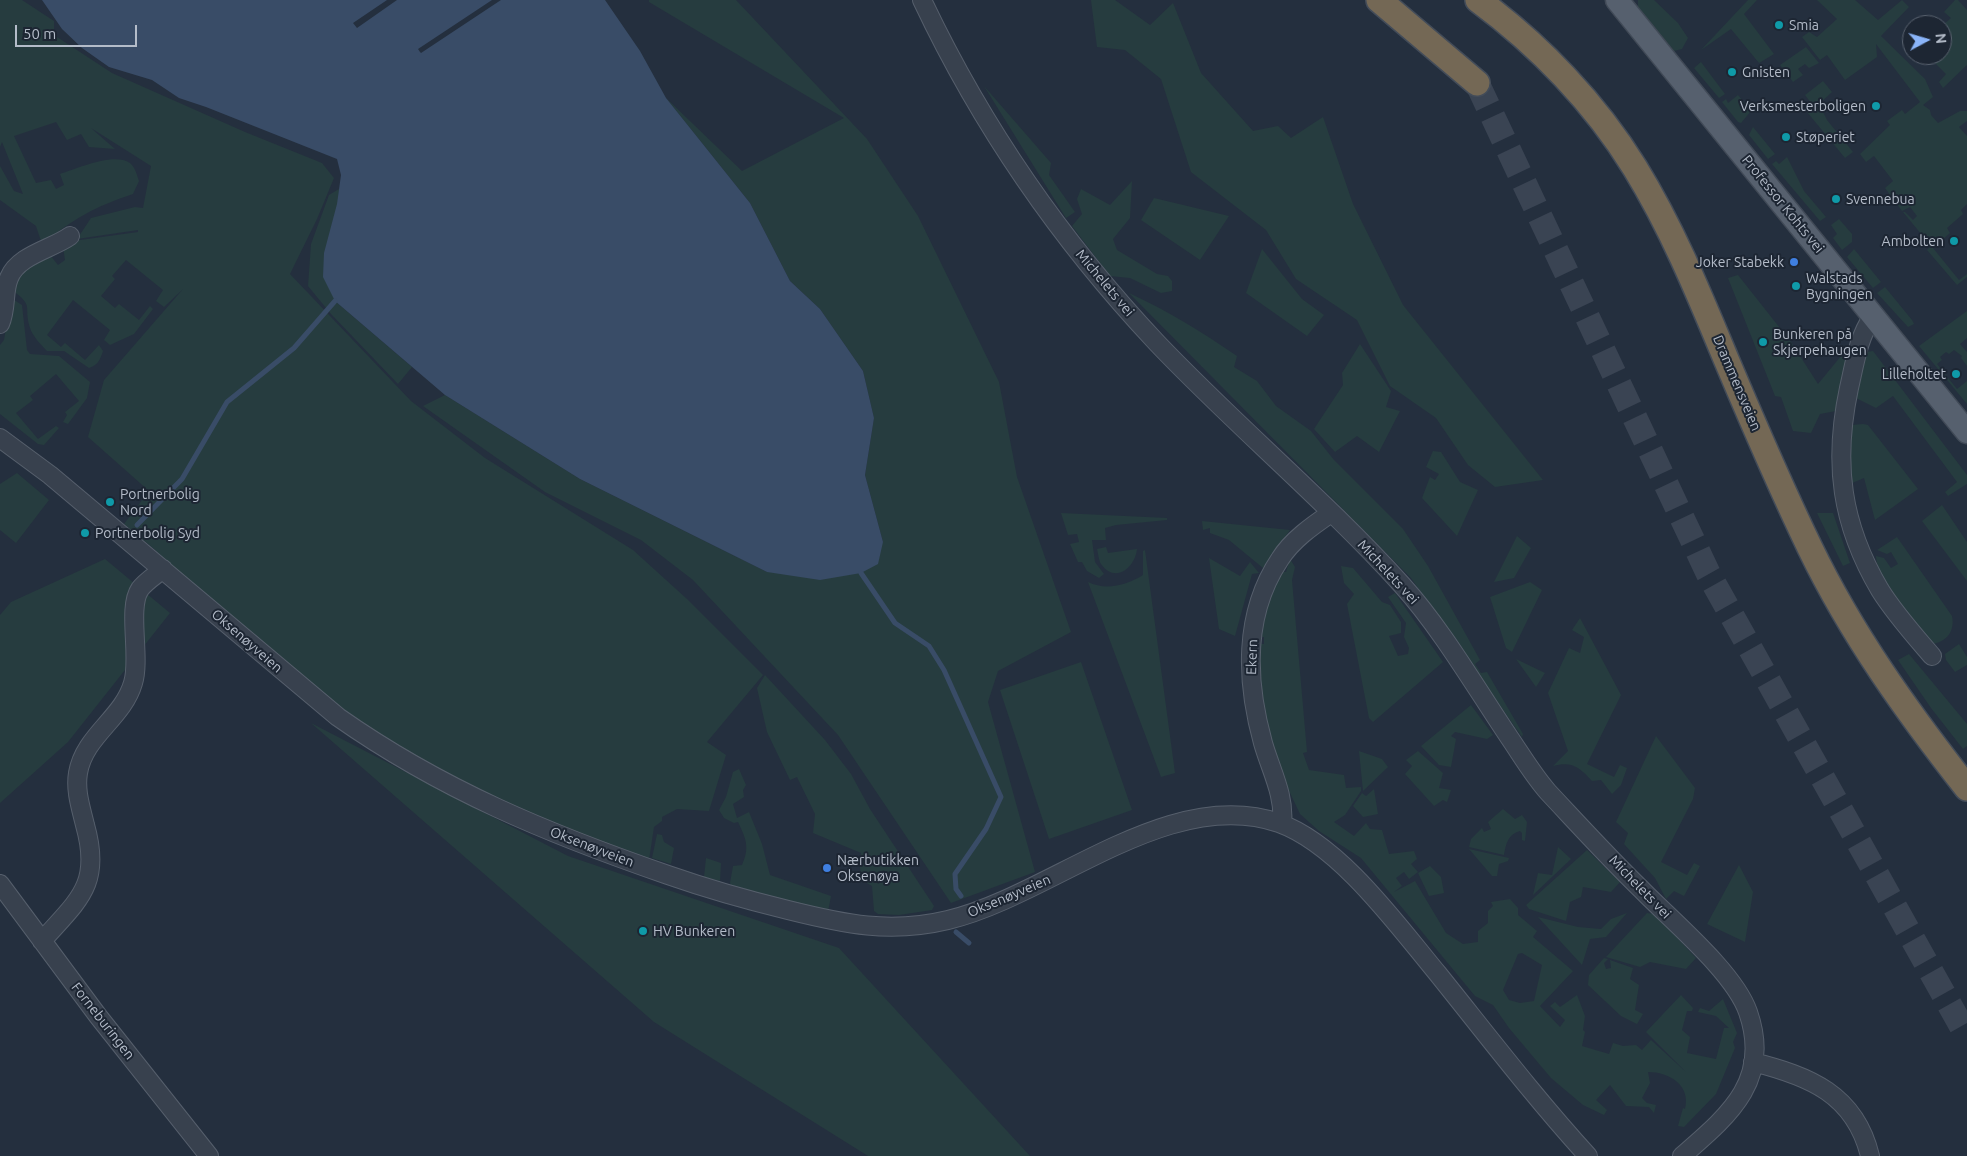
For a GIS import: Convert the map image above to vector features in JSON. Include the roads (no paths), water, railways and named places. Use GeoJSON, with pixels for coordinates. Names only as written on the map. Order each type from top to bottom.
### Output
{"type":"FeatureCollection","features":[{"type":"Feature","properties":{"kind":"highway"},"geometry":{"type":"LineString","coordinates":[[1379,0],[1477,83]]}},
{"type":"Feature","properties":{"kind":"highway","name":"Drammensveien"},"geometry":{"type":"LineString","coordinates":[[1478,0],[1500,16],[1555,67],[1611,133],[1634,166],[1673,236],[1692,277],[1748,412],[1812,552],[1870,656],[1916,722],[1967,788]]}},
{"type":"Feature","properties":{"kind":"main road","name":"Professor Kohts vei"},"geometry":{"type":"LineString","coordinates":[[1617,0],[1967,432]]}},
{"type":"Feature","properties":{"kind":"street","name":"Michelets vei"},"geometry":{"type":"LineString","coordinates":[[922,0],[949,57],[1009,158],[1102,282],[1160,346],[1331,513],[1414,600],[1546,789],[1731,981],[1749,1014],[1753,1062],[1747,1084],[1728,1115],[1682,1156]]}},
{"type":"Feature","properties":{"kind":"street"},"geometry":{"type":"LineString","coordinates":[[0,324],[6,311],[9,278],[16,266],[70,236]]}},
{"type":"Feature","properties":{"kind":"street"},"geometry":{"type":"LineString","coordinates":[[1873,316],[1860,340],[1845,409],[1840,440],[1841,480],[1850,522],[1862,555],[1881,591],[1932,656]]}},
{"type":"Feature","properties":{"kind":"street","name":"Oksenøyveien"},"geometry":{"type":"LineString","coordinates":[[0,438],[50,475],[338,717],[385,750],[511,816],[606,854],[727,896],[871,928],[900,928],[952,919],[1004,901],[1162,827],[1215,815],[1242,816],[1282,824]]}},
{"type":"Feature","properties":{"kind":"street","name":"Ekern"},"geometry":{"type":"LineString","coordinates":[[1282,824],[1281,794],[1254,710],[1250,674],[1251,641],[1256,612],[1280,558],[1306,532],[1331,513]]}},
{"type":"Feature","properties":{"kind":"street"},"geometry":{"type":"LineString","coordinates":[[42,941],[81,896],[89,879],[92,854],[78,799],[78,773],[87,749],[120,708],[133,685],[136,663],[136,597],[143,586],[163,569]]}},
{"type":"Feature","properties":{"kind":"street"},"geometry":{"type":"LineString","coordinates":[[1282,824],[1332,857],[1386,911],[1588,1156]]}},
{"type":"Feature","properties":{"kind":"street","name":"Forneburingen"},"geometry":{"type":"LineString","coordinates":[[0,884],[208,1156]]}},
{"type":"Feature","properties":{"kind":"street"},"geometry":{"type":"LineString","coordinates":[[1753,1062],[1808,1078],[1829,1092],[1853,1118],[1862,1134],[1870,1156]]}},
{"type":"Feature","properties":{"kind":"water"},"geometry":{"type":"Polygon","coordinates":[[[42,0],[605,0],[640,51],[666,98],[750,203],[790,281],[820,309],[863,371],[874,418],[865,475],[883,542],[878,564],[861,573],[820,580],[767,572],[580,479],[445,395],[335,301],[323,277],[324,253],[337,204],[341,175],[337,159],[179,98],[152,80],[109,67],[82,48],[62,29],[42,0]]]}},
{"type":"Feature","properties":{"kind":"waterway"},"geometry":{"type":"LineString","coordinates":[[137,525],[182,479],[227,402],[294,348],[335,301]]}},
{"type":"Feature","properties":{"kind":"waterway"},"geometry":{"type":"LineString","coordinates":[[861,573],[895,623],[929,646],[944,670],[1001,797],[986,829],[955,874],[956,889],[961,896]]}},
{"type":"Feature","properties":{"kind":"waterway"},"geometry":{"type":"LineString","coordinates":[[956,932],[969,943]]}},
{"type":"Feature","properties":{"kind":"tunnel"},"geometry":{"type":"LineString","coordinates":[[1477,83],[1708,573],[1967,1036]]}},
{"type":"Feature","properties":{"kind":"place","name":"Smia"},"geometry":{"type":"Point","coordinates":[1779,25]}},
{"type":"Feature","properties":{"kind":"place","name":"Gnisten"},"geometry":{"type":"Point","coordinates":[1732,72]}},
{"type":"Feature","properties":{"kind":"place","name":"Verksmesterboligen"},"geometry":{"type":"Point","coordinates":[1876,106]}},
{"type":"Feature","properties":{"kind":"place","name":"Støperiet"},"geometry":{"type":"Point","coordinates":[1786,137]}},
{"type":"Feature","properties":{"kind":"place","name":"Svennebua"},"geometry":{"type":"Point","coordinates":[1836,199]}},
{"type":"Feature","properties":{"kind":"place","name":"Ambolten"},"geometry":{"type":"Point","coordinates":[1954,241]}},
{"type":"Feature","properties":{"kind":"place","name":"Joker Stabekk"},"geometry":{"type":"Point","coordinates":[1794,262]}},
{"type":"Feature","properties":{"kind":"place","name":"Walstads Bygningen"},"geometry":{"type":"Point","coordinates":[1796,286]}},
{"type":"Feature","properties":{"kind":"place","name":"Bunkeren på Skjerpehaugen"},"geometry":{"type":"Point","coordinates":[1763,342]}},
{"type":"Feature","properties":{"kind":"place","name":"Lilleholtet"},"geometry":{"type":"Point","coordinates":[1956,374]}},
{"type":"Feature","properties":{"kind":"place","name":"Portnerbolig Nord"},"geometry":{"type":"Point","coordinates":[110,502]}},
{"type":"Feature","properties":{"kind":"place","name":"Portnerbolig Syd"},"geometry":{"type":"Point","coordinates":[85,533]}},
{"type":"Feature","properties":{"kind":"place","name":"Nærbutikken Oksenøya"},"geometry":{"type":"Point","coordinates":[827,868]}},
{"type":"Feature","properties":{"kind":"place","name":"HV Bunkeren"},"geometry":{"type":"Point","coordinates":[643,931]}}]}
